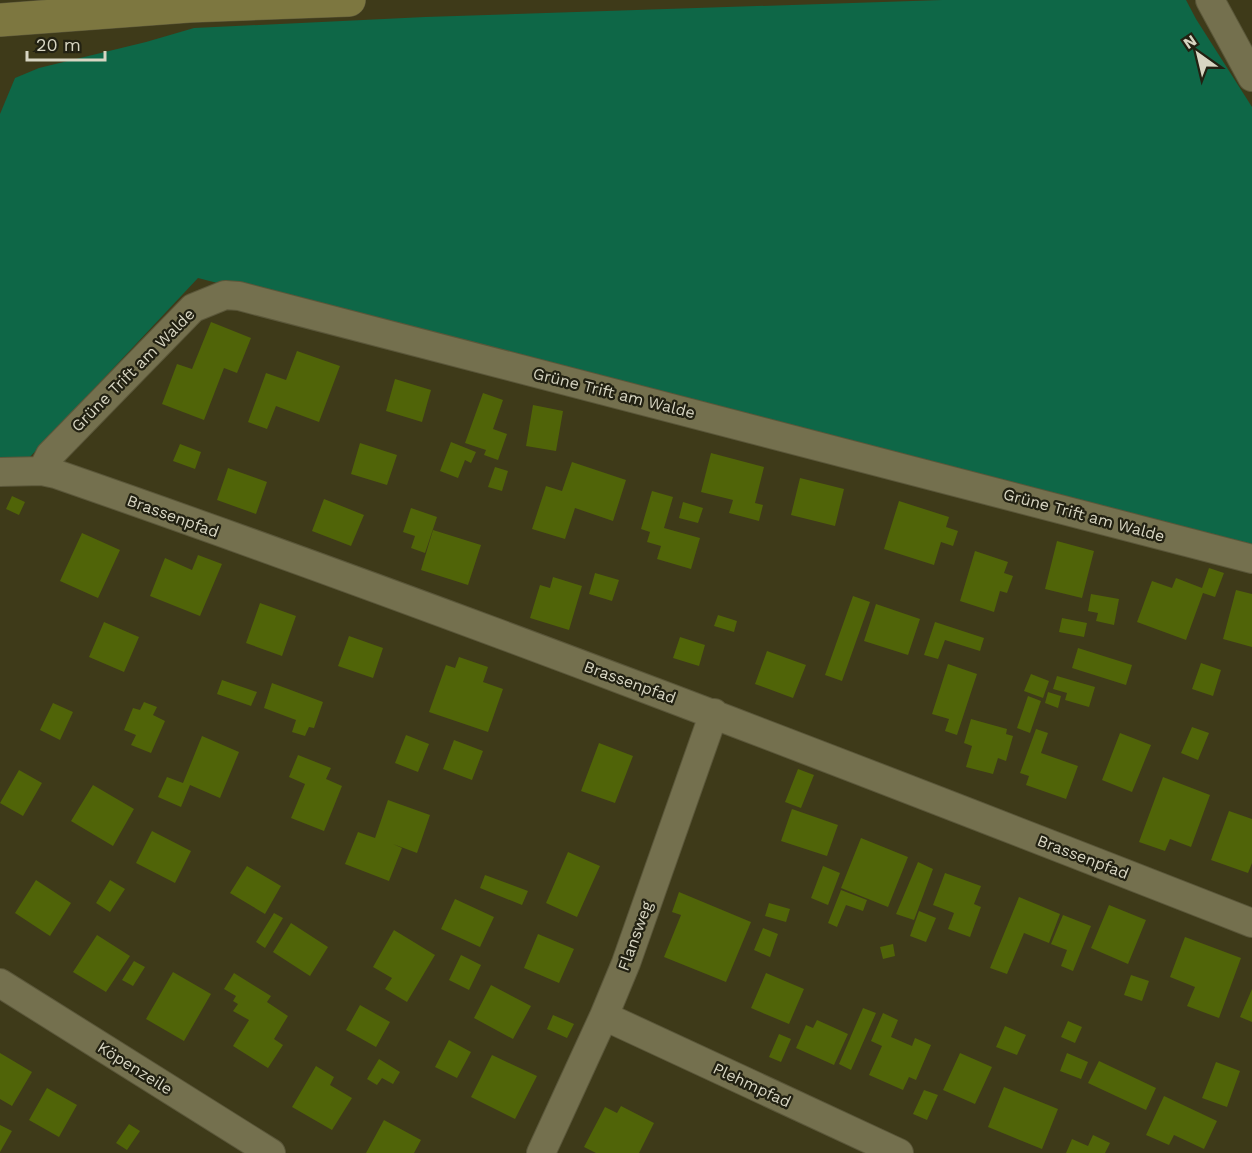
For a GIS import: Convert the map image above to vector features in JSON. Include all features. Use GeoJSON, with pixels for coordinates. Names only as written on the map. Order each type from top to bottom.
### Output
{"type":"FeatureCollection","features":[{"type":"Feature","properties":{"kind":"main road"},"geometry":{"type":"LineString","coordinates":[[0,20],[189,6],[349,0]]}},
{"type":"Feature","properties":{"kind":"street"},"geometry":{"type":"LineString","coordinates":[[1210,0],[1252,77]]}},
{"type":"Feature","properties":{"kind":"street","name":"Grüne Trift am Walde"},"geometry":{"type":"LineString","coordinates":[[42,471],[50,455],[193,308],[225,295],[598,389],[1252,559]]}},
{"type":"Feature","properties":{"kind":"street","name":"Brassenpfad"},"geometry":{"type":"LineString","coordinates":[[0,472],[42,471],[74,481],[411,601],[714,713],[1252,923]]}},
{"type":"Feature","properties":{"kind":"street","name":"Flansweg"},"geometry":{"type":"LineString","coordinates":[[541,1153],[604,1016],[631,950],[714,713]]}},
{"type":"Feature","properties":{"kind":"street","name":"Köpenzeile"},"geometry":{"type":"LineString","coordinates":[[0,983],[271,1153]]}},
{"type":"Feature","properties":{"kind":"street","name":"Plehmpfad"},"geometry":{"type":"LineString","coordinates":[[604,1016],[899,1153]]}},
{"type":"Feature","properties":{"kind":"green space"},"geometry":{"type":"Polygon","coordinates":[[[942,0],[1186,0],[1252,107],[1252,550],[198,278],[27,460],[0,459],[0,114],[15,78],[39,68],[194,28],[425,17],[942,0]]]}},
{"type":"Feature","properties":{"kind":"building"},"geometry":{"type":"Polygon","coordinates":[[[211,322],[251,338],[237,373],[224,368],[204,420],[162,404],[177,364],[192,369],[211,322]]]}},
{"type":"Feature","properties":{"kind":"building"},"geometry":{"type":"Polygon","coordinates":[[[297,351],[340,366],[319,422],[276,406],[267,429],[248,422],[266,373],[286,380],[297,351]]]}},
{"type":"Feature","properties":{"kind":"building"},"geometry":{"type":"Polygon","coordinates":[[[395,379],[431,390],[422,422],[386,411],[395,379]]]}},
{"type":"Feature","properties":{"kind":"building"},"geometry":{"type":"Polygon","coordinates":[[[483,393],[503,400],[493,429],[507,434],[498,460],[484,455],[486,450],[465,443],[483,393]]]}},
{"type":"Feature","properties":{"kind":"building"},"geometry":{"type":"Polygon","coordinates":[[[533,405],[563,411],[556,451],[526,446],[533,405]]]}},
{"type":"Feature","properties":{"kind":"building"},"geometry":{"type":"Polygon","coordinates":[[[451,442],[476,452],[471,463],[465,460],[458,478],[440,471],[451,442]]]}},
{"type":"Feature","properties":{"kind":"building"},"geometry":{"type":"Polygon","coordinates":[[[360,443],[397,455],[387,485],[351,474],[360,443]]]}},
{"type":"Feature","properties":{"kind":"building"},"geometry":{"type":"Polygon","coordinates":[[[180,444],[201,452],[195,469],[173,461],[180,444]]]}},
{"type":"Feature","properties":{"kind":"building"},"geometry":{"type":"Polygon","coordinates":[[[711,453],[764,467],[755,503],[763,505],[759,521],[729,513],[733,500],[701,492],[711,453]]]}},
{"type":"Feature","properties":{"kind":"building"},"geometry":{"type":"Polygon","coordinates":[[[572,462],[626,480],[613,521],[575,508],[565,539],[532,529],[546,486],[562,491],[572,462]]]}},
{"type":"Feature","properties":{"kind":"building"},"geometry":{"type":"Polygon","coordinates":[[[495,467],[508,471],[502,491],[488,487],[495,467]]]}},
{"type":"Feature","properties":{"kind":"building"},"geometry":{"type":"Polygon","coordinates":[[[228,468],[267,482],[256,514],[217,500],[228,468]]]}},
{"type":"Feature","properties":{"kind":"building"},"geometry":{"type":"Polygon","coordinates":[[[800,478],[844,489],[835,526],[791,515],[800,478]]]}},
{"type":"Feature","properties":{"kind":"building"},"geometry":{"type":"Polygon","coordinates":[[[652,491],[673,497],[664,528],[700,538],[691,569],[657,559],[661,546],[647,542],[650,532],[641,529],[652,491]]]}},
{"type":"Feature","properties":{"kind":"building"},"geometry":{"type":"Polygon","coordinates":[[[12,496],[25,502],[19,515],[6,509],[12,496]]]}},
{"type":"Feature","properties":{"kind":"building"},"geometry":{"type":"Polygon","coordinates":[[[324,499],[364,515],[351,546],[312,531],[324,499]]]}},
{"type":"Feature","properties":{"kind":"building"},"geometry":{"type":"Polygon","coordinates":[[[899,501],[949,517],[946,527],[958,531],[953,546],[941,542],[934,565],[884,549],[899,501]]]}},
{"type":"Feature","properties":{"kind":"building"},"geometry":{"type":"Polygon","coordinates":[[[683,502],[703,508],[698,523],[679,518],[683,502]]]}},
{"type":"Feature","properties":{"kind":"building"},"geometry":{"type":"Polygon","coordinates":[[[411,508],[437,517],[425,553],[411,548],[415,536],[403,532],[411,508]]]}},
{"type":"Feature","properties":{"kind":"building"},"geometry":{"type":"Polygon","coordinates":[[[433,530],[481,545],[468,585],[421,570],[433,530]]]}},
{"type":"Feature","properties":{"kind":"building"},"geometry":{"type":"Polygon","coordinates":[[[82,533],[120,550],[98,598],[60,581],[82,533]]]}},
{"type":"Feature","properties":{"kind":"building"},"geometry":{"type":"Polygon","coordinates":[[[1057,541],[1094,551],[1082,598],[1045,589],[1057,541]]]}},
{"type":"Feature","properties":{"kind":"building"},"geometry":{"type":"Polygon","coordinates":[[[975,551],[1008,562],[1004,573],[1013,576],[1007,593],[1000,591],[994,612],[960,601],[975,551]]]}},
{"type":"Feature","properties":{"kind":"building"},"geometry":{"type":"Polygon","coordinates":[[[198,555],[222,564],[200,616],[150,596],[165,558],[192,570],[198,555]]]}},
{"type":"Feature","properties":{"kind":"building"},"geometry":{"type":"Polygon","coordinates":[[[1209,568],[1224,573],[1215,597],[1203,593],[1186,640],[1137,622],[1152,581],[1172,588],[1176,578],[1202,588],[1209,568]]]}},
{"type":"Feature","properties":{"kind":"building"},"geometry":{"type":"Polygon","coordinates":[[[595,573],[619,580],[612,601],[589,594],[595,573]]]}},
{"type":"Feature","properties":{"kind":"building"},"geometry":{"type":"Polygon","coordinates":[[[553,577],[582,586],[569,630],[530,618],[540,585],[550,588],[553,577]]]}},
{"type":"Feature","properties":{"kind":"building"},"geometry":{"type":"Polygon","coordinates":[[[1236,590],[1252,594],[1252,647],[1223,639],[1236,590]]]}},
{"type":"Feature","properties":{"kind":"building"},"geometry":{"type":"Polygon","coordinates":[[[1091,594],[1119,599],[1114,625],[1096,621],[1098,613],[1088,611],[1091,594]]]}},
{"type":"Feature","properties":{"kind":"building"},"geometry":{"type":"Polygon","coordinates":[[[853,596],[870,602],[842,681],[825,675],[853,596]]]}},
{"type":"Feature","properties":{"kind":"building"},"geometry":{"type":"Polygon","coordinates":[[[260,603],[296,616],[282,656],[246,643],[260,603]]]}},
{"type":"Feature","properties":{"kind":"building"},"geometry":{"type":"Polygon","coordinates":[[[876,604],[920,619],[908,655],[864,641],[876,604]]]}},
{"type":"Feature","properties":{"kind":"building"},"geometry":{"type":"Polygon","coordinates":[[[718,615],[737,621],[734,632],[714,626],[718,615]]]}},
{"type":"Feature","properties":{"kind":"building"},"geometry":{"type":"Polygon","coordinates":[[[1062,618],[1087,623],[1084,637],[1059,632],[1062,618]]]}},
{"type":"Feature","properties":{"kind":"building"},"geometry":{"type":"Polygon","coordinates":[[[104,622],[139,637],[124,672],[89,657],[104,622]]]}},
{"type":"Feature","properties":{"kind":"building"},"geometry":{"type":"Polygon","coordinates":[[[935,622],[984,638],[980,651],[945,640],[938,659],[924,655],[935,622]]]}},
{"type":"Feature","properties":{"kind":"building"},"geometry":{"type":"Polygon","coordinates":[[[349,636],[383,648],[373,678],[338,666],[349,636]]]}},
{"type":"Feature","properties":{"kind":"building"},"geometry":{"type":"Polygon","coordinates":[[[680,637],[705,645],[699,666],[673,658],[680,637]]]}},
{"type":"Feature","properties":{"kind":"building"},"geometry":{"type":"Polygon","coordinates":[[[1078,648],[1132,665],[1126,685],[1072,668],[1078,648]]]}},
{"type":"Feature","properties":{"kind":"building"},"geometry":{"type":"Polygon","coordinates":[[[767,651],[806,665],[793,698],[755,684],[767,651]]]}},
{"type":"Feature","properties":{"kind":"building"},"geometry":{"type":"Polygon","coordinates":[[[459,657],[488,667],[483,682],[503,689],[488,732],[429,712],[446,665],[455,668],[459,657]]]}},
{"type":"Feature","properties":{"kind":"building"},"geometry":{"type":"Polygon","coordinates":[[[1201,663],[1221,670],[1213,696],[1192,689],[1201,663]]]}},
{"type":"Feature","properties":{"kind":"building"},"geometry":{"type":"Polygon","coordinates":[[[948,664],[977,674],[957,735],[945,731],[949,719],[932,714],[948,664]]]}},
{"type":"Feature","properties":{"kind":"building"},"geometry":{"type":"Polygon","coordinates":[[[1031,674],[1049,681],[1043,698],[1024,691],[1031,674]]]}},
{"type":"Feature","properties":{"kind":"building"},"geometry":{"type":"Polygon","coordinates":[[[1057,676],[1095,687],[1089,707],[1065,700],[1067,693],[1053,689],[1057,676]]]}},
{"type":"Feature","properties":{"kind":"building"},"geometry":{"type":"Polygon","coordinates":[[[222,680],[257,692],[251,706],[217,694],[222,680]]]}},
{"type":"Feature","properties":{"kind":"building"},"geometry":{"type":"Polygon","coordinates":[[[272,683],[323,702],[314,728],[309,727],[305,736],[292,732],[296,720],[264,708],[272,683]]]}},
{"type":"Feature","properties":{"kind":"building"},"geometry":{"type":"Polygon","coordinates":[[[1048,692],[1061,696],[1058,708],[1045,703],[1048,692]]]}},
{"type":"Feature","properties":{"kind":"building"},"geometry":{"type":"Polygon","coordinates":[[[1028,696],[1041,701],[1030,733],[1017,728],[1028,696]]]}},
{"type":"Feature","properties":{"kind":"building"},"geometry":{"type":"Polygon","coordinates":[[[144,702],[157,707],[153,715],[165,721],[151,753],[131,745],[136,735],[124,730],[133,708],[140,710],[144,702]]]}},
{"type":"Feature","properties":{"kind":"building"},"geometry":{"type":"Polygon","coordinates":[[[53,703],[73,712],[60,740],[40,730],[53,703]]]}},
{"type":"Feature","properties":{"kind":"building"},"geometry":{"type":"Polygon","coordinates":[[[971,719],[1007,729],[1006,734],[1013,736],[1006,761],[998,758],[993,774],[966,767],[972,746],[964,743],[971,719]]]}},
{"type":"Feature","properties":{"kind":"building"},"geometry":{"type":"Polygon","coordinates":[[[1192,727],[1209,733],[1198,760],[1181,753],[1192,727]]]}},
{"type":"Feature","properties":{"kind":"building"},"geometry":{"type":"Polygon","coordinates":[[[1036,729],[1048,733],[1041,753],[1078,766],[1066,799],[1026,785],[1029,776],[1020,773],[1036,729]]]}},
{"type":"Feature","properties":{"kind":"building"},"geometry":{"type":"Polygon","coordinates":[[[1120,733],[1151,745],[1132,792],[1102,780],[1120,733]]]}},
{"type":"Feature","properties":{"kind":"building"},"geometry":{"type":"Polygon","coordinates":[[[406,735],[429,744],[418,772],[395,763],[406,735]]]}},
{"type":"Feature","properties":{"kind":"building"},"geometry":{"type":"Polygon","coordinates":[[[202,736],[239,752],[220,798],[190,785],[181,807],[158,797],[167,777],[183,783],[202,736]]]}},
{"type":"Feature","properties":{"kind":"building"},"geometry":{"type":"Polygon","coordinates":[[[454,740],[483,751],[472,780],[443,769],[454,740]]]}},
{"type":"Feature","properties":{"kind":"building"},"geometry":{"type":"Polygon","coordinates":[[[599,743],[633,756],[615,803],[581,791],[599,743]]]}},
{"type":"Feature","properties":{"kind":"building"},"geometry":{"type":"Polygon","coordinates":[[[298,755],[331,768],[326,779],[342,786],[324,831],[291,818],[305,784],[289,777],[298,755]]]}},
{"type":"Feature","properties":{"kind":"building"},"geometry":{"type":"Polygon","coordinates":[[[798,769],[814,775],[801,808],[785,802],[798,769]]]}},
{"type":"Feature","properties":{"kind":"building"},"geometry":{"type":"Polygon","coordinates":[[[19,770],[42,783],[23,816],[0,803],[19,770]]]}},
{"type":"Feature","properties":{"kind":"building"},"geometry":{"type":"Polygon","coordinates":[[[1163,777],[1210,795],[1191,847],[1170,839],[1165,851],[1139,842],[1163,777]]]}},
{"type":"Feature","properties":{"kind":"building"},"geometry":{"type":"Polygon","coordinates":[[[93,785],[134,809],[113,846],[71,821],[93,785]]]}},
{"type":"Feature","properties":{"kind":"building"},"geometry":{"type":"Polygon","coordinates":[[[388,800],[430,815],[417,853],[393,844],[402,848],[389,881],[345,864],[358,832],[375,838],[388,800]]]}},
{"type":"Feature","properties":{"kind":"building"},"geometry":{"type":"Polygon","coordinates":[[[792,809],[838,825],[827,856],[781,841],[792,809]]]}},
{"type":"Feature","properties":{"kind":"building"},"geometry":{"type":"Polygon","coordinates":[[[1229,811],[1252,819],[1252,863],[1248,873],[1211,860],[1229,811]]]}},
{"type":"Feature","properties":{"kind":"building"},"geometry":{"type":"Polygon","coordinates":[[[152,831],[191,851],[175,883],[136,863],[152,831]]]}},
{"type":"Feature","properties":{"kind":"building"},"geometry":{"type":"Polygon","coordinates":[[[861,838],[908,857],[888,907],[841,888],[861,838]]]}},
{"type":"Feature","properties":{"kind":"building"},"geometry":{"type":"Polygon","coordinates":[[[568,852],[600,866],[577,917],[546,903],[568,852]]]}},
{"type":"Feature","properties":{"kind":"building"},"geometry":{"type":"Polygon","coordinates":[[[918,862],[933,869],[914,920],[896,914],[918,862]]]}},
{"type":"Feature","properties":{"kind":"building"},"geometry":{"type":"Polygon","coordinates":[[[247,866],[281,886],[265,914],[230,893],[247,866]]]}},
{"type":"Feature","properties":{"kind":"building"},"geometry":{"type":"Polygon","coordinates":[[[823,866],[840,873],[828,905],[811,898],[823,866]]]}},
{"type":"Feature","properties":{"kind":"building"},"geometry":{"type":"Polygon","coordinates":[[[945,873],[981,886],[974,904],[981,907],[970,937],[948,929],[954,913],[933,905],[945,873]]]}},
{"type":"Feature","properties":{"kind":"building"},"geometry":{"type":"Polygon","coordinates":[[[485,875],[528,891],[522,905],[480,888],[485,875]]]}},
{"type":"Feature","properties":{"kind":"building"},"geometry":{"type":"Polygon","coordinates":[[[36,880],[71,903],[50,936],[15,913],[36,880]]]}},
{"type":"Feature","properties":{"kind":"building"},"geometry":{"type":"Polygon","coordinates":[[[110,880],[125,889],[110,912],[96,903],[110,880]]]}},
{"type":"Feature","properties":{"kind":"building"},"geometry":{"type":"Polygon","coordinates":[[[841,890],[867,900],[863,911],[846,905],[837,927],[828,923],[841,890]]]}},
{"type":"Feature","properties":{"kind":"building"},"geometry":{"type":"Polygon","coordinates":[[[679,892],[751,922],[726,982],[664,957],[681,915],[672,912],[679,892]]]}},
{"type":"Feature","properties":{"kind":"building"},"geometry":{"type":"Polygon","coordinates":[[[1019,897],[1060,914],[1049,943],[1024,933],[1007,974],[990,968],[1019,897]]]}},
{"type":"Feature","properties":{"kind":"building"},"geometry":{"type":"Polygon","coordinates":[[[455,899],[494,917],[480,947],[441,929],[455,899]]]}},
{"type":"Feature","properties":{"kind":"building"},"geometry":{"type":"Polygon","coordinates":[[[769,903],[790,909],[786,922],[765,916],[769,903]]]}},
{"type":"Feature","properties":{"kind":"building"},"geometry":{"type":"Polygon","coordinates":[[[1109,905],[1146,920],[1128,964],[1091,948],[1109,905]]]}},
{"type":"Feature","properties":{"kind":"building"},"geometry":{"type":"Polygon","coordinates":[[[919,911],[936,918],[926,942],[910,936],[919,911]]]}},
{"type":"Feature","properties":{"kind":"building"},"geometry":{"type":"Polygon","coordinates":[[[274,913],[283,918],[265,948],[256,942],[274,913]]]}},
{"type":"Feature","properties":{"kind":"building"},"geometry":{"type":"Polygon","coordinates":[[[1063,915],[1091,926],[1073,971],[1061,966],[1067,950],[1051,944],[1063,915]]]}},
{"type":"Feature","properties":{"kind":"building"},"geometry":{"type":"Polygon","coordinates":[[[291,923],[328,947],[310,976],[273,952],[291,923]]]}},
{"type":"Feature","properties":{"kind":"building"},"geometry":{"type":"Polygon","coordinates":[[[763,928],[778,934],[770,957],[754,950],[763,928]]]}},
{"type":"Feature","properties":{"kind":"building"},"geometry":{"type":"Polygon","coordinates":[[[394,930],[435,955],[407,1002],[385,989],[392,978],[373,967],[394,930]]]}},
{"type":"Feature","properties":{"kind":"building"},"geometry":{"type":"Polygon","coordinates":[[[538,934],[574,949],[559,983],[524,968],[538,934]]]}},
{"type":"Feature","properties":{"kind":"building"},"geometry":{"type":"Polygon","coordinates":[[[97,935],[130,956],[106,992],[73,972],[97,935]]]}},
{"type":"Feature","properties":{"kind":"building"},"geometry":{"type":"Polygon","coordinates":[[[1185,937],[1241,958],[1219,1018],[1187,1006],[1195,987],[1170,977],[1185,937]]]}},
{"type":"Feature","properties":{"kind":"building"},"geometry":{"type":"Polygon","coordinates":[[[893,944],[895,956],[883,959],[880,947],[893,944]]]}},
{"type":"Feature","properties":{"kind":"building"},"geometry":{"type":"Polygon","coordinates":[[[461,955],[481,965],[469,990],[449,980],[461,955]]]}},
{"type":"Feature","properties":{"kind":"building"},"geometry":{"type":"Polygon","coordinates":[[[134,961],[145,967],[133,986],[122,980],[134,961]]]}},
{"type":"Feature","properties":{"kind":"building"},"geometry":{"type":"Polygon","coordinates":[[[173,972],[211,994],[184,1041],[146,1019],[173,972]]]}},
{"type":"Feature","properties":{"kind":"building"},"geometry":{"type":"Polygon","coordinates":[[[234,973],[271,996],[267,1002],[288,1016],[274,1039],[283,1045],[268,1068],[233,1046],[249,1020],[233,1011],[238,1004],[233,1001],[236,996],[224,989],[234,973]]]}},
{"type":"Feature","properties":{"kind":"building"},"geometry":{"type":"Polygon","coordinates":[[[766,973],[804,989],[789,1024],[751,1008],[766,973]]]}},
{"type":"Feature","properties":{"kind":"building"},"geometry":{"type":"Polygon","coordinates":[[[1131,975],[1149,981],[1142,1001],[1124,995],[1131,975]]]}},
{"type":"Feature","properties":{"kind":"building"},"geometry":{"type":"Polygon","coordinates":[[[491,985],[531,1006],[513,1039],[474,1018],[491,985]]]}},
{"type":"Feature","properties":{"kind":"building"},"geometry":{"type":"Polygon","coordinates":[[[1252,989],[1252,1022],[1240,1017],[1252,989]]]}},
{"type":"Feature","properties":{"kind":"building"},"geometry":{"type":"Polygon","coordinates":[[[360,1005],[390,1022],[376,1047],[346,1030],[360,1005]]]}},
{"type":"Feature","properties":{"kind":"building"},"geometry":{"type":"Polygon","coordinates":[[[863,1008],[876,1013],[851,1070],[839,1064],[863,1008]]]}},
{"type":"Feature","properties":{"kind":"building"},"geometry":{"type":"Polygon","coordinates":[[[883,1013],[898,1020],[891,1037],[912,1046],[915,1038],[931,1045],[916,1080],[909,1077],[903,1090],[869,1075],[882,1046],[871,1041],[883,1013]]]}},
{"type":"Feature","properties":{"kind":"building"},"geometry":{"type":"Polygon","coordinates":[[[553,1015],[574,1024],[567,1038],[547,1029],[553,1015]]]}},
{"type":"Feature","properties":{"kind":"building"},"geometry":{"type":"Polygon","coordinates":[[[817,1020],[848,1034],[834,1065],[796,1048],[806,1025],[813,1028],[817,1020]]]}},
{"type":"Feature","properties":{"kind":"building"},"geometry":{"type":"Polygon","coordinates":[[[1068,1021],[1082,1027],[1075,1043],[1061,1037],[1068,1021]]]}},
{"type":"Feature","properties":{"kind":"building"},"geometry":{"type":"Polygon","coordinates":[[[1005,1026],[1026,1035],[1017,1055],[996,1047],[1005,1026]]]}},
{"type":"Feature","properties":{"kind":"building"},"geometry":{"type":"Polygon","coordinates":[[[779,1034],[791,1039],[781,1062],[769,1057],[779,1034]]]}},
{"type":"Feature","properties":{"kind":"building"},"geometry":{"type":"Polygon","coordinates":[[[449,1040],[471,1052],[457,1078],[435,1067],[449,1040]]]}},
{"type":"Feature","properties":{"kind":"building"},"geometry":{"type":"Polygon","coordinates":[[[0,1053],[32,1072],[12,1106],[0,1099],[0,1053]]]}},
{"type":"Feature","properties":{"kind":"building"},"geometry":{"type":"Polygon","coordinates":[[[960,1053],[992,1067],[975,1104],[943,1090],[960,1053]]]}},
{"type":"Feature","properties":{"kind":"building"},"geometry":{"type":"Polygon","coordinates":[[[1067,1053],[1088,1062],[1081,1079],[1060,1071],[1067,1053]]]}},
{"type":"Feature","properties":{"kind":"building"},"geometry":{"type":"Polygon","coordinates":[[[492,1055],[537,1076],[515,1119],[471,1097],[492,1055]]]}},
{"type":"Feature","properties":{"kind":"building"},"geometry":{"type":"Polygon","coordinates":[[[379,1059],[400,1072],[393,1084],[382,1078],[377,1085],[367,1079],[379,1059]]]}},
{"type":"Feature","properties":{"kind":"building"},"geometry":{"type":"Polygon","coordinates":[[[1099,1061],[1156,1088],[1146,1110],[1088,1083],[1099,1061]]]}},
{"type":"Feature","properties":{"kind":"building"},"geometry":{"type":"Polygon","coordinates":[[[1216,1062],[1240,1071],[1227,1107],[1202,1098],[1216,1062]]]}},
{"type":"Feature","properties":{"kind":"building"},"geometry":{"type":"Polygon","coordinates":[[[316,1066],[334,1077],[330,1085],[352,1098],[332,1130],[292,1107],[316,1066]]]}},
{"type":"Feature","properties":{"kind":"building"},"geometry":{"type":"Polygon","coordinates":[[[1004,1087],[1058,1109],[1042,1149],[988,1127],[1004,1087]]]}},
{"type":"Feature","properties":{"kind":"building"},"geometry":{"type":"Polygon","coordinates":[[[47,1088],[77,1105],[59,1137],[29,1120],[47,1088]]]}},
{"type":"Feature","properties":{"kind":"building"},"geometry":{"type":"Polygon","coordinates":[[[924,1090],[938,1095],[927,1120],[913,1114],[924,1090]]]}},
{"type":"Feature","properties":{"kind":"building"},"geometry":{"type":"Polygon","coordinates":[[[1164,1096],[1217,1121],[1204,1149],[1174,1135],[1169,1145],[1146,1135],[1164,1096]]]}},
{"type":"Feature","properties":{"kind":"building"},"geometry":{"type":"Polygon","coordinates":[[[621,1106],[654,1123],[639,1153],[596,1153],[584,1147],[605,1107],[617,1113],[621,1106]]]}},
{"type":"Feature","properties":{"kind":"building"},"geometry":{"type":"Polygon","coordinates":[[[384,1120],[421,1140],[414,1153],[366,1153],[384,1120]]]}},
{"type":"Feature","properties":{"kind":"building"},"geometry":{"type":"Polygon","coordinates":[[[129,1124],[140,1131],[127,1150],[116,1143],[129,1124]]]}},
{"type":"Feature","properties":{"kind":"building"},"geometry":{"type":"Polygon","coordinates":[[[0,1125],[12,1131],[0,1152],[0,1125]]]}},
{"type":"Feature","properties":{"kind":"building"},"geometry":{"type":"Polygon","coordinates":[[[1093,1135],[1110,1143],[1105,1153],[1066,1153],[1072,1139],[1088,1146],[1093,1135]]]}}]}
